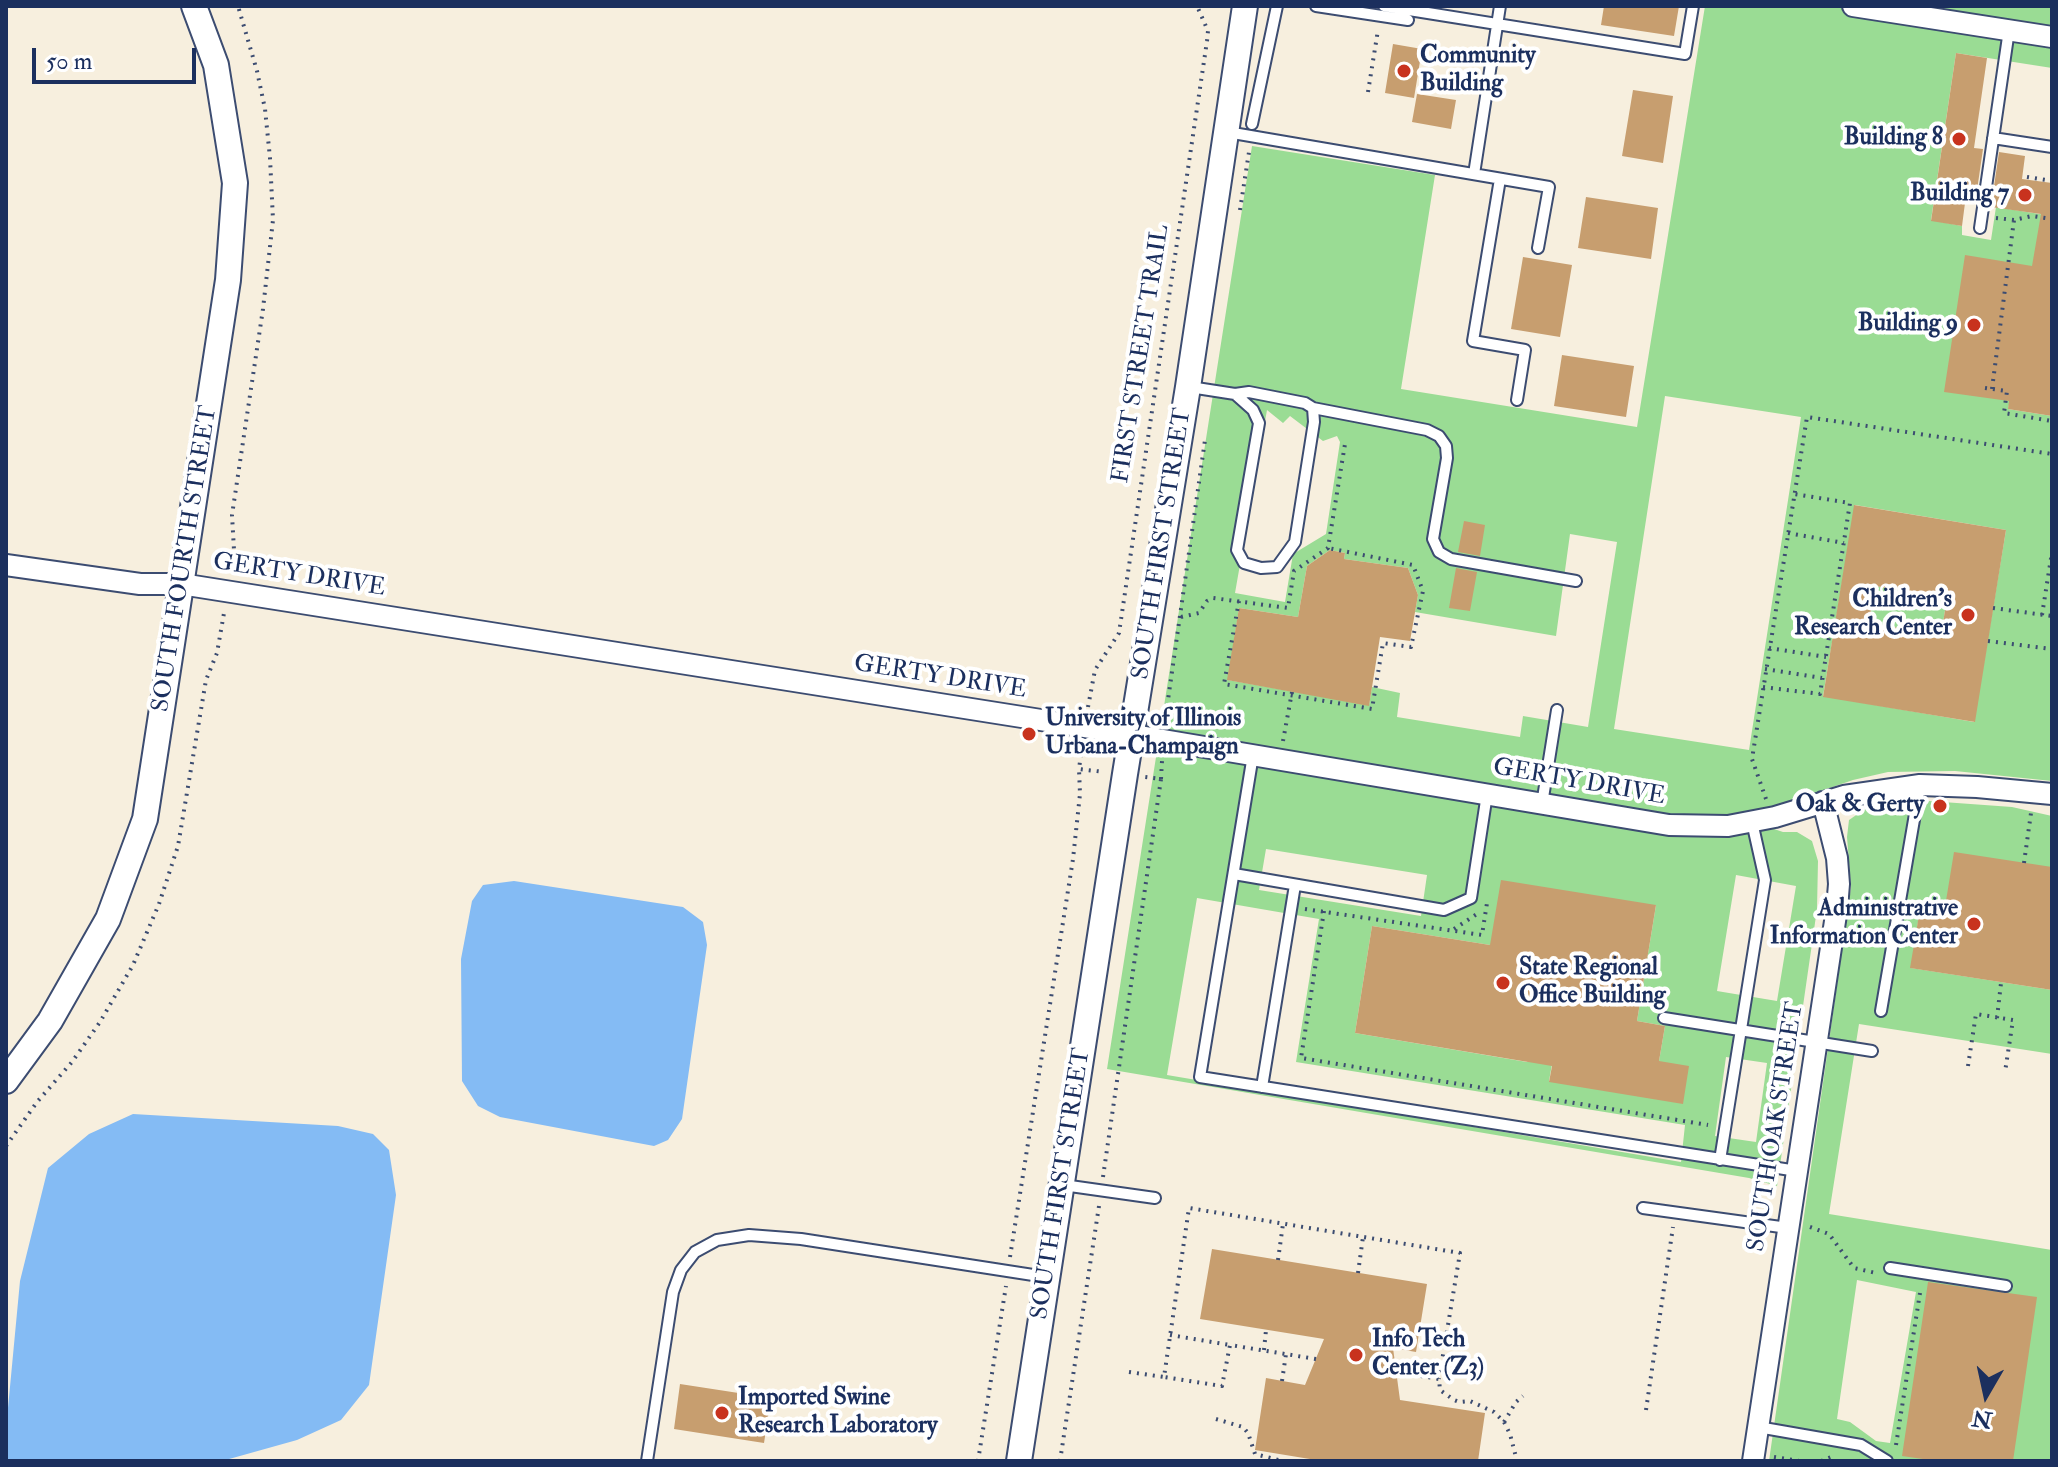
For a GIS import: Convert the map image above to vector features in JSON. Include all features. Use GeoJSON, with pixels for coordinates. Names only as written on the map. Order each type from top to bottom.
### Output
{"type":"FeatureCollection","features":[{"type":"Feature","properties":{"kind":"street","name":"SOUTH FOURTH STREET"},"geometry":{"type":"LineString","coordinates":[[6,1081],[50,1021],[108,919],[145,819],[228,280],[235,183],[216,65],[194,6]]}},
{"type":"Feature","properties":{"kind":"street","name":"SOUTH FIRST STREET"},"geometry":{"type":"LineString","coordinates":[[1019,1461],[1245,6]]}},
{"type":"Feature","properties":{"kind":"street"},"geometry":{"type":"LineString","coordinates":[[1853,6],[2052,37]]}},
{"type":"Feature","properties":{"kind":"street","name":"GERTY DRIVE"},"geometry":{"type":"LineString","coordinates":[[6,565],[140,584],[181,584],[1131,735],[1669,825],[1728,826],[1880,789],[1920,785],[2043,793]]}},
{"type":"Feature","properties":{"kind":"street","name":"SOUTH OAK STREET"},"geometry":{"type":"LineString","coordinates":[[1753,1461],[1839,884],[1837,858],[1823,802]]}},
{"type":"Feature","properties":{"kind":"lane"},"geometry":{"type":"LineString","coordinates":[[1252,124],[1277,6]]}},
{"type":"Feature","properties":{"kind":"lane"},"geometry":{"type":"LineString","coordinates":[[1316,6],[1497,24],[1685,54],[1693,6]]}},
{"type":"Feature","properties":{"kind":"lane"},"geometry":{"type":"LineString","coordinates":[[1474,174],[1500,6]]}},
{"type":"Feature","properties":{"kind":"lane"},"geometry":{"type":"LineString","coordinates":[[1382,11],[1408,20]]}},
{"type":"Feature","properties":{"kind":"lane"},"geometry":{"type":"LineString","coordinates":[[1981,222],[2009,30]]}},
{"type":"Feature","properties":{"kind":"lane"},"geometry":{"type":"LineString","coordinates":[[1225,132],[1549,187],[1538,248]]}},
{"type":"Feature","properties":{"kind":"lane"},"geometry":{"type":"LineString","coordinates":[[1993,138],[2052,147]]}},
{"type":"Feature","properties":{"kind":"lane"},"geometry":{"type":"LineString","coordinates":[[1500,179],[1473,341],[1525,350],[1517,400]]}},
{"type":"Feature","properties":{"kind":"lane"},"geometry":{"type":"LineString","coordinates":[[1188,387],[1235,394],[1249,392],[1427,430],[1439,436],[1446,446],[1447,458],[1433,539],[1439,552],[1451,559],[1576,581]]}},
{"type":"Feature","properties":{"kind":"lane"},"geometry":{"type":"LineString","coordinates":[[1235,394],[1253,410],[1259,423],[1237,550],[1244,563],[1261,568],[1277,567],[1295,542],[1314,422],[1313,408]]}},
{"type":"Feature","properties":{"kind":"lane"},"geometry":{"type":"LineString","coordinates":[[1542,804],[1557,710]]}},
{"type":"Feature","properties":{"kind":"lane"},"geometry":{"type":"LineString","coordinates":[[1253,755],[1200,1077],[1797,1171]]}},
{"type":"Feature","properties":{"kind":"lane"},"geometry":{"type":"LineString","coordinates":[[1881,1011],[1920,785]]}},
{"type":"Feature","properties":{"kind":"lane"},"geometry":{"type":"LineString","coordinates":[[1234,874],[1444,910],[1471,898],[1487,794]]}},
{"type":"Feature","properties":{"kind":"lane"},"geometry":{"type":"LineString","coordinates":[[1720,1160],[1765,880],[1752,822]]}},
{"type":"Feature","properties":{"kind":"lane"},"geometry":{"type":"LineString","coordinates":[[1262,1087],[1295,885]]}},
{"type":"Feature","properties":{"kind":"lane"},"geometry":{"type":"LineString","coordinates":[[1664,1018],[1872,1051]]}},
{"type":"Feature","properties":{"kind":"lane"},"geometry":{"type":"LineString","coordinates":[[1063,1185],[1155,1198]]}},
{"type":"Feature","properties":{"kind":"lane"},"geometry":{"type":"LineString","coordinates":[[1643,1208],[1788,1228]]}},
{"type":"Feature","properties":{"kind":"lane"},"geometry":{"type":"LineString","coordinates":[[647,1461],[673,1292],[681,1270],[695,1252],[717,1240],[749,1235],[801,1239],[1048,1277]]}},
{"type":"Feature","properties":{"kind":"lane"},"geometry":{"type":"LineString","coordinates":[[1890,1271],[2006,1286]]}},
{"type":"Feature","properties":{"kind":"lane"},"geometry":{"type":"LineString","coordinates":[[1758,1427],[1861,1445],[1887,1461]]}},
{"type":"Feature","properties":{"kind":"path"},"geometry":{"type":"LineString","coordinates":[[231,569],[234,550],[232,515],[273,220],[265,109],[238,6]]}},
{"type":"Feature","properties":{"kind":"path","name":"FIRST STREET TRAIL"},"geometry":{"type":"LineString","coordinates":[[1089,703],[1095,670],[1119,633],[1207,41],[1208,31],[1197,6]]}},
{"type":"Feature","properties":{"kind":"path"},"geometry":{"type":"LineString","coordinates":[[1368,92],[1382,11]]}},
{"type":"Feature","properties":{"kind":"path"},"geometry":{"type":"LineString","coordinates":[[1240,211],[1249,151]]}},
{"type":"Feature","properties":{"kind":"path"},"geometry":{"type":"LineString","coordinates":[[2027,177],[2052,181]]}},
{"type":"Feature","properties":{"kind":"path"},"geometry":{"type":"LineString","coordinates":[[1981,222],[2032,216],[2052,219]]}},
{"type":"Feature","properties":{"kind":"path"},"geometry":{"type":"LineString","coordinates":[[1992,389],[2014,220]]}},
{"type":"Feature","properties":{"kind":"path"},"geometry":{"type":"LineString","coordinates":[[1985,388],[2007,391],[2004,413],[2052,421]]}},
{"type":"Feature","properties":{"kind":"path"},"geometry":{"type":"LineString","coordinates":[[1773,817],[1752,759],[1807,417],[2052,454]]}},
{"type":"Feature","properties":{"kind":"path"},"geometry":{"type":"LineString","coordinates":[[1166,709],[1205,436]]}},
{"type":"Feature","properties":{"kind":"path"},"geometry":{"type":"LineString","coordinates":[[1762,687],[1820,694],[1823,678],[1850,503],[1794,494]]}},
{"type":"Feature","properties":{"kind":"path"},"geometry":{"type":"LineString","coordinates":[[1788,533],[1844,543]]}},
{"type":"Feature","properties":{"kind":"path"},"geometry":{"type":"LineString","coordinates":[[1239,601],[1224,684],[1372,709],[1383,643],[1411,647],[1423,591],[1413,565],[1328,548]]}},
{"type":"Feature","properties":{"kind":"path"},"geometry":{"type":"LineString","coordinates":[[2042,615],[2052,552]]}},
{"type":"Feature","properties":{"kind":"path"},"geometry":{"type":"LineString","coordinates":[[1993,608],[2052,616]]}},
{"type":"Feature","properties":{"kind":"path"},"geometry":{"type":"LineString","coordinates":[[1988,641],[2052,649]]}},
{"type":"Feature","properties":{"kind":"path"},"geometry":{"type":"LineString","coordinates":[[1769,648],[1826,657]]}},
{"type":"Feature","properties":{"kind":"path"},"geometry":{"type":"LineString","coordinates":[[1765,669],[1823,678]]}},
{"type":"Feature","properties":{"kind":"path"},"geometry":{"type":"LineString","coordinates":[[1279,759],[1292,694]]}},
{"type":"Feature","properties":{"kind":"path"},"geometry":{"type":"LineString","coordinates":[[1010,1254],[1073,859],[1080,794],[1080,759]]}},
{"type":"Feature","properties":{"kind":"path"},"geometry":{"type":"LineString","coordinates":[[1060,1461],[1161,779],[1079,769]]}},
{"type":"Feature","properties":{"kind":"path"},"geometry":{"type":"LineString","coordinates":[[2024,863],[2043,793]]}},
{"type":"Feature","properties":{"kind":"path"},"geometry":{"type":"LineString","coordinates":[[1452,930],[1486,909]]}},
{"type":"Feature","properties":{"kind":"path"},"geometry":{"type":"LineString","coordinates":[[1324,911],[1301,1058],[1708,1125]]}},
{"type":"Feature","properties":{"kind":"path"},"geometry":{"type":"LineString","coordinates":[[1997,1018],[2001,983]]}},
{"type":"Feature","properties":{"kind":"path"},"geometry":{"type":"LineString","coordinates":[[1968,1066],[1976,1014],[2013,1020],[2005,1072]]}},
{"type":"Feature","properties":{"kind":"path"},"geometry":{"type":"LineString","coordinates":[[1164,1377],[1189,1208],[1460,1253],[1439,1379],[1440,1390],[1459,1402],[1470,1401],[1494,1412],[1504,1422],[1517,1461]]}},
{"type":"Feature","properties":{"kind":"path"},"geometry":{"type":"LineString","coordinates":[[1646,1410],[1675,1213]]}},
{"type":"Feature","properties":{"kind":"path"},"geometry":{"type":"LineString","coordinates":[[1278,1260],[1283,1224]]}},
{"type":"Feature","properties":{"kind":"path"},"geometry":{"type":"LineString","coordinates":[[1810,1227],[1829,1234],[1854,1268],[1890,1271]]}},
{"type":"Feature","properties":{"kind":"path"},"geometry":{"type":"LineString","coordinates":[[1358,1273],[1363,1237]]}},
{"type":"Feature","properties":{"kind":"path"},"geometry":{"type":"LineString","coordinates":[[978,1461],[1006,1286]]}},
{"type":"Feature","properties":{"kind":"path"},"geometry":{"type":"LineString","coordinates":[[1896,1445],[1920,1293]]}},
{"type":"Feature","properties":{"kind":"path"},"geometry":{"type":"LineString","coordinates":[[1264,1350],[1266,1330]]}},
{"type":"Feature","properties":{"kind":"path"},"geometry":{"type":"LineString","coordinates":[[1170,1335],[1316,1359]]}},
{"type":"Feature","properties":{"kind":"path"},"geometry":{"type":"LineString","coordinates":[[1129,1372],[1222,1386],[1230,1345]]}},
{"type":"Feature","properties":{"kind":"path"},"geometry":{"type":"LineString","coordinates":[[1282,1381],[1286,1354]]}},
{"type":"Feature","properties":{"kind":"path"},"geometry":{"type":"LineString","coordinates":[[1397,1372],[1439,1379]]}},
{"type":"Feature","properties":{"kind":"path"},"geometry":{"type":"LineString","coordinates":[[1504,1422],[1523,1396]]}},
{"type":"Feature","properties":{"kind":"path"},"geometry":{"type":"LineString","coordinates":[[1459,1402],[1461,1409]]}},
{"type":"Feature","properties":{"kind":"path"},"geometry":{"type":"LineString","coordinates":[[1216,1419],[1243,1427],[1255,1454],[1282,1461]]}},
{"type":"Feature","properties":{"kind":"path"},"geometry":{"type":"LineString","coordinates":[[1774,1457],[1799,1461]]}},
{"type":"Feature","properties":{"kind":"green space"},"geometry":{"type":"Polygon","coordinates":[[[1705,6],[2052,6],[2052,68],[1956,53],[1931,220],[1962,226],[1962,235],[1991,240],[1996,207],[2052,216],[2008,409],[2052,416],[2052,781],[1955,771],[1888,772],[1853,780],[1771,808],[1753,822],[1783,832],[1797,832],[1812,841],[1818,861],[1817,909],[1777,1186],[1749,1178],[1107,1069],[1252,146],[1435,175],[1401,389],[1637,427],[1705,6]],[[1665,396],[1614,729],[1749,750],[1801,417],[1665,396]],[[1267,410],[1235,593],[1285,602],[1293,554],[1326,534],[1340,442],[1337,436],[1323,441],[1290,416],[1283,423],[1267,410]],[[1855,505],[1823,696],[1974,722],[2006,530],[1855,505]],[[1570,534],[1556,636],[1415,612],[1418,595],[1408,568],[1344,559],[1345,553],[1330,550],[1307,566],[1298,617],[1239,608],[1228,680],[1369,705],[1372,687],[1400,693],[1397,717],[1520,737],[1523,716],[1588,727],[1617,542],[1570,534]],[[1266,849],[1259,890],[1421,916],[1427,875],[1266,849]],[[1736,875],[1717,991],[1777,1001],[1796,886],[1736,875]],[[1197,898],[1167,1075],[1681,1162],[1685,1125],[1296,1062],[1319,919],[1197,898]],[[1656,905],[1490,945],[1372,926],[1355,1033],[1527,1062],[1555,1047],[1549,1081],[1659,1061],[1665,1026],[1637,1021],[1656,905]],[[1726,1057],[1715,1136],[1756,1142],[1767,1063],[1726,1057]]]}},
{"type":"Feature","properties":{"kind":"green space"},"geometry":{"type":"Polygon","coordinates":[[[1875,586],[1947,598],[1941,635],[1869,623],[1875,586]]]}},
{"type":"Feature","properties":{"kind":"green space"},"geometry":{"type":"Polygon","coordinates":[[[1929,801],[2012,807],[2052,816],[2052,867],[1998,921],[1920,909],[1911,968],[2052,990],[2052,1054],[1859,1024],[1829,1214],[2052,1250],[2052,1461],[1769,1461],[1851,887],[1847,837],[1849,820],[1865,809],[1883,805],[1883,814],[1922,807],[1929,801]],[[1857,1280],[1837,1419],[1850,1422],[1876,1441],[1890,1443],[1916,1292],[1857,1280]]]}},
{"type":"Feature","properties":{"kind":"water"},"geometry":{"type":"Polygon","coordinates":[[[514,881],[683,907],[703,922],[707,945],[682,1119],[668,1140],[654,1146],[500,1117],[478,1106],[462,1081],[461,959],[472,901],[483,885],[514,881]]]}},
{"type":"Feature","properties":{"kind":"water"},"geometry":{"type":"Polygon","coordinates":[[[133,1114],[338,1126],[373,1134],[389,1150],[396,1195],[369,1385],[341,1420],[297,1440],[222,1461],[6,1461],[6,1429],[20,1281],[48,1168],[89,1134],[133,1114]]]}},
{"type":"Feature","properties":{"kind":"building"},"geometry":{"type":"Polygon","coordinates":[[[1604,6],[1679,6],[1674,36],[1601,25],[1604,6]]]}},
{"type":"Feature","properties":{"kind":"building","name":"Community Building"},"geometry":{"type":"Polygon","coordinates":[[[1393,44],[1422,49],[1414,98],[1385,93],[1393,44]]]}},
{"type":"Feature","properties":{"kind":"building","name":"Building 8"},"geometry":{"type":"Polygon","coordinates":[[[1956,53],[1987,58],[1974,148],[1983,149],[1975,204],[1965,203],[1962,226],[1931,221],[1956,53]]]}},
{"type":"Feature","properties":{"kind":"building"},"geometry":{"type":"Polygon","coordinates":[[[1633,90],[1673,96],[1663,163],[1622,156],[1633,90]]]}},
{"type":"Feature","properties":{"kind":"building"},"geometry":{"type":"Polygon","coordinates":[[[1417,94],[1456,100],[1451,129],[1412,122],[1417,94]]]}},
{"type":"Feature","properties":{"kind":"building"},"geometry":{"type":"Polygon","coordinates":[[[1999,152],[2025,156],[2022,179],[2052,183],[2052,416],[2008,409],[2009,401],[1944,392],[1965,255],[2032,266],[2041,214],[1991,207],[1999,152]]]}},
{"type":"Feature","properties":{"kind":"building"},"geometry":{"type":"Polygon","coordinates":[[[1586,197],[1658,208],[1651,259],[1578,248],[1586,197]]]}},
{"type":"Feature","properties":{"kind":"building"},"geometry":{"type":"Polygon","coordinates":[[[1523,257],[1572,265],[1560,337],[1511,329],[1523,257]]]}},
{"type":"Feature","properties":{"kind":"building"},"geometry":{"type":"Polygon","coordinates":[[[1562,355],[1634,366],[1626,417],[1554,406],[1562,355]]]}},
{"type":"Feature","properties":{"kind":"building","name":"Children's Research Center"},"geometry":{"type":"Polygon","coordinates":[[[1854,505],[2006,530],[1975,722],[1823,697],[1854,505]],[[1875,586],[1869,623],[1941,635],[1947,598],[1875,586]]]}},
{"type":"Feature","properties":{"kind":"building"},"geometry":{"type":"Polygon","coordinates":[[[1464,521],[1485,525],[1480,556],[1458,552],[1464,521]]]}},
{"type":"Feature","properties":{"kind":"building"},"geometry":{"type":"Polygon","coordinates":[[[1330,550],[1345,553],[1344,559],[1408,568],[1418,595],[1410,641],[1380,637],[1369,706],[1227,680],[1239,608],[1298,617],[1307,566],[1330,550]]]}},
{"type":"Feature","properties":{"kind":"building"},"geometry":{"type":"Polygon","coordinates":[[[1456,568],[1477,572],[1470,611],[1449,608],[1456,568]]]}},
{"type":"Feature","properties":{"kind":"building","name":"Administrative Information Center"},"geometry":{"type":"Polygon","coordinates":[[[1954,852],[2052,867],[2052,990],[1910,968],[1920,909],[1944,913],[1954,852]]]}},
{"type":"Feature","properties":{"kind":"building","name":"State Regional Office Building"},"geometry":{"type":"Polygon","coordinates":[[[1501,880],[1656,905],[1637,1021],[1665,1026],[1659,1061],[1689,1066],[1683,1104],[1549,1082],[1552,1066],[1355,1033],[1372,926],[1490,945],[1501,880]]]}},
{"type":"Feature","properties":{"kind":"building","name":"Info Tech Center (Z3)"},"geometry":{"type":"Polygon","coordinates":[[[1212,1249],[1427,1284],[1416,1352],[1393,1348],[1400,1400],[1485,1413],[1478,1461],[1322,1461],[1255,1450],[1266,1378],[1305,1385],[1324,1339],[1200,1319],[1212,1249]]]}},
{"type":"Feature","properties":{"kind":"building"},"geometry":{"type":"Polygon","coordinates":[[[1928,1282],[2037,1297],[2013,1461],[1937,1461],[1902,1456],[1928,1282]]]}},
{"type":"Feature","properties":{"kind":"building","name":"Imported Swine Research Laboratory"},"geometry":{"type":"Polygon","coordinates":[[[680,1384],[771,1398],[764,1443],[674,1429],[680,1384]]]}},
{"type":"Feature","properties":{"kind":"place","name":"Community Building"},"geometry":{"type":"Point","coordinates":[1404,71]}},
{"type":"Feature","properties":{"kind":"place","name":"Building 8"},"geometry":{"type":"Point","coordinates":[1959,139]}},
{"type":"Feature","properties":{"kind":"place","name":"Building 7"},"geometry":{"type":"Point","coordinates":[2025,195]}},
{"type":"Feature","properties":{"kind":"place","name":"Building 9"},"geometry":{"type":"Point","coordinates":[1974,325]}},
{"type":"Feature","properties":{"kind":"place","name":"Children's Research Center"},"geometry":{"type":"Point","coordinates":[1968,615]}},
{"type":"Feature","properties":{"kind":"place","name":"University of Illinois Urbana-Champaign"},"geometry":{"type":"Point","coordinates":[1029,734]}},
{"type":"Feature","properties":{"kind":"place","name":"Oak & Gerty"},"geometry":{"type":"Point","coordinates":[1940,806]}},
{"type":"Feature","properties":{"kind":"place","name":"Administrative Information Center"},"geometry":{"type":"Point","coordinates":[1974,924]}},
{"type":"Feature","properties":{"kind":"place","name":"State Regional Office Building"},"geometry":{"type":"Point","coordinates":[1503,983]}},
{"type":"Feature","properties":{"kind":"place","name":"Info Tech Center (Z3)"},"geometry":{"type":"Point","coordinates":[1356,1355]}},
{"type":"Feature","properties":{"kind":"place","name":"Imported Swine Research Laboratory"},"geometry":{"type":"Point","coordinates":[722,1413]}}]}
